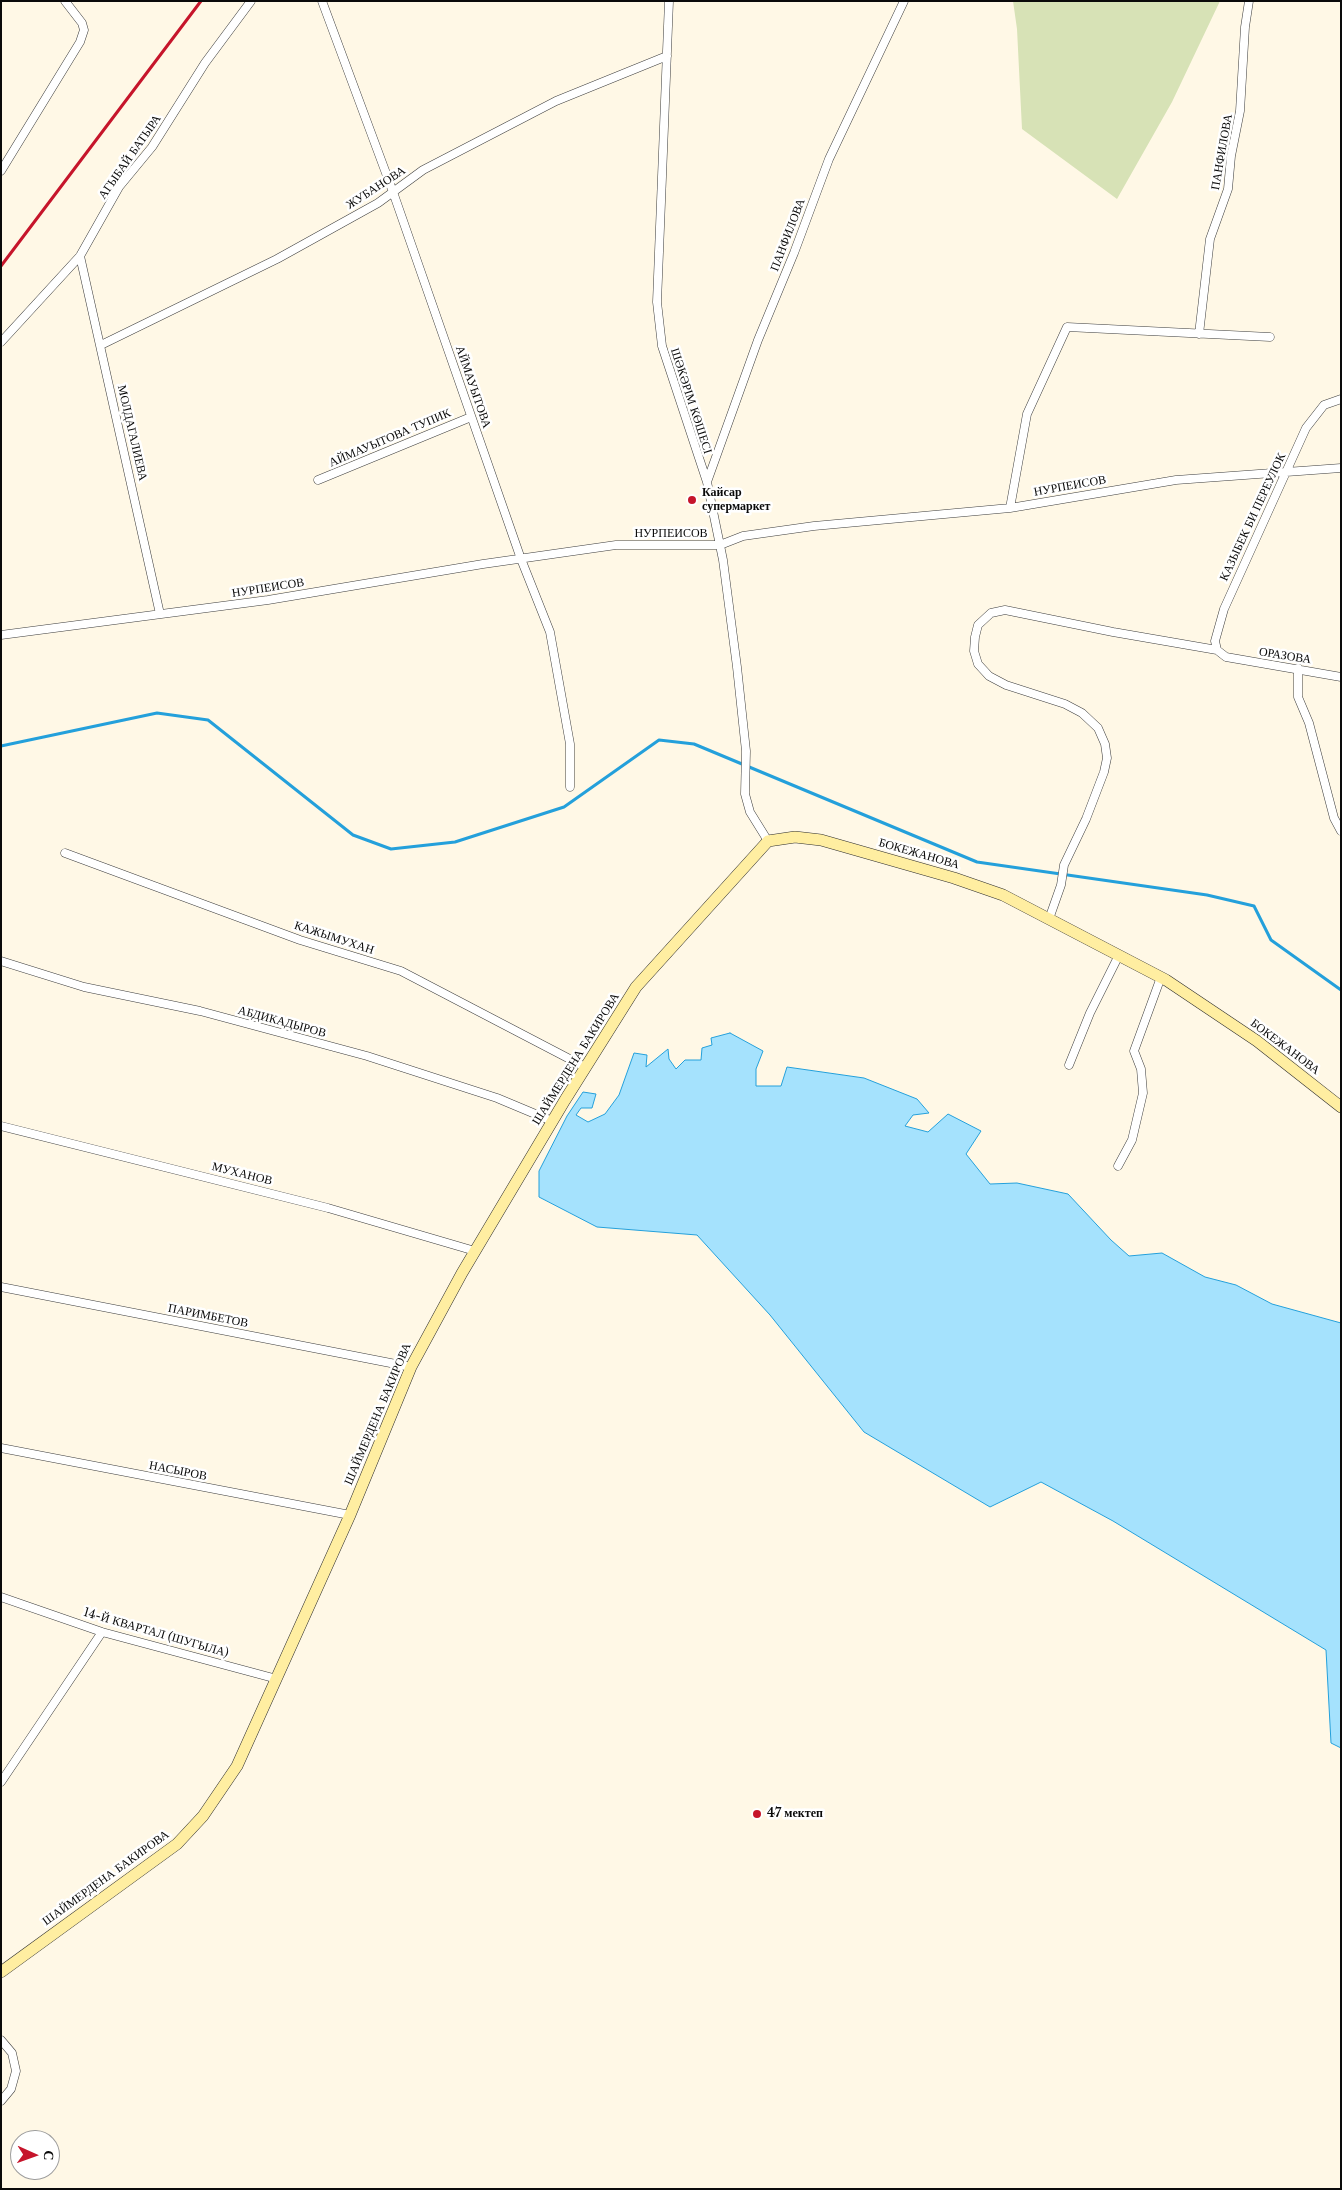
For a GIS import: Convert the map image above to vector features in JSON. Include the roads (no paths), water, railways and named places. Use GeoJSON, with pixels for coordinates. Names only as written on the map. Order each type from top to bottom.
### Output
{"type":"FeatureCollection","features":[{"type":"Feature","properties":{"kind":"street"},"geometry":{"type":"LineString","coordinates":[[1,171],[80,42],[84,30],[77,15],[65,1]]}},
{"type":"Feature","properties":{"kind":"street","name":"АГЫБАЙ БАТЫРА"},"geometry":{"type":"LineString","coordinates":[[1,342],[80,256],[119,187],[152,147],[205,63],[251,1]]}},
{"type":"Feature","properties":{"kind":"street","name":"АЙМАУЫТОВА"},"geometry":{"type":"LineString","coordinates":[[322,1],[393,192],[521,559],[550,632],[570,744],[570,787]]}},
{"type":"Feature","properties":{"kind":"street","name":"ШӘКӘРІМ КӨШЕСІ"},"geometry":{"type":"LineString","coordinates":[[669,1],[657,302],[662,346],[706,482],[720,545],[737,667],[746,751],[745,794],[750,812],[768,841]]}},
{"type":"Feature","properties":{"kind":"street","name":"ПАНФИЛОВА"},"geometry":{"type":"LineString","coordinates":[[706,482],[758,340],[794,253],[829,158],[904,1]]}},
{"type":"Feature","properties":{"kind":"street","name":"ПАНФИЛОВА"},"geometry":{"type":"LineString","coordinates":[[1199,334],[1210,239],[1228,189],[1231,156],[1240,111],[1244,27],[1249,1]]}},
{"type":"Feature","properties":{"kind":"street","name":"ЖУБАНОВА"},"geometry":{"type":"LineString","coordinates":[[101,345],[277,259],[378,203],[423,170],[556,101],[667,56]]}},
{"type":"Feature","properties":{"kind":"street","name":"МОЛДАГАЛИЕВА"},"geometry":{"type":"LineString","coordinates":[[80,256],[160,614]]}},
{"type":"Feature","properties":{"kind":"street"},"geometry":{"type":"LineString","coordinates":[[1010,508],[1027,414],[1067,327],[1270,337]]}},
{"type":"Feature","properties":{"kind":"street","name":"КАЗЫБЕК БИ ПЕРЕУЛОК"},"geometry":{"type":"LineString","coordinates":[[1217,650],[1215,641],[1224,609],[1306,428],[1324,405],[1341,399]]}},
{"type":"Feature","properties":{"kind":"street","name":"АЙМАУЫТОВА ТУПИК"},"geometry":{"type":"LineString","coordinates":[[318,480],[471,417]]}},
{"type":"Feature","properties":{"kind":"street","name":"НУРПЕИСОВ"},"geometry":{"type":"LineString","coordinates":[[1,635],[268,600],[616,545],[720,545],[743,536],[814,526],[1010,508],[1176,480],[1341,468]]}},
{"type":"Feature","properties":{"kind":"street"},"geometry":{"type":"LineString","coordinates":[[1049,919],[1061,884],[1064,865],[1086,819],[1104,772],[1106,744],[1098,728],[1082,713],[1065,704],[1006,685],[989,676],[978,664],[974,651],[978,625],[991,613],[1005,610],[1113,632],[1217,650]]}},
{"type":"Feature","properties":{"kind":"street","name":"ОРАЗОВА"},"geometry":{"type":"LineString","coordinates":[[1217,650],[1226,656],[1267,665],[1298,668],[1341,677]]}},
{"type":"Feature","properties":{"kind":"street"},"geometry":{"type":"LineString","coordinates":[[1298,668],[1298,697],[1309,723],[1334,818],[1341,831]]}},
{"type":"Feature","properties":{"kind":"street","name":"БОКЕЖАНОВА"},"geometry":{"type":"LineString","coordinates":[[768,841],[795,837],[821,840],[954,878],[1004,895],[1161,977],[1257,1041],[1341,1107]]}},
{"type":"Feature","properties":{"kind":"street","name":"ШАЙМЕРДЕНА БАКИРОВА"},"geometry":{"type":"LineString","coordinates":[[1,1972],[176,1844],[197,1823],[237,1766],[350,1515],[411,1366],[475,1251],[552,1121],[636,987],[768,841]]}},
{"type":"Feature","properties":{"kind":"street","name":"КАЖЫМУХАН"},"geometry":{"type":"LineString","coordinates":[[65,853],[300,940],[401,971],[585,1067]]}},
{"type":"Feature","properties":{"kind":"street"},"geometry":{"type":"LineString","coordinates":[[1069,1065],[1090,1013],[1119,955]]}},
{"type":"Feature","properties":{"kind":"street","name":"АБДИКАДЫРОВ"},"geometry":{"type":"LineString","coordinates":[[1,961],[84,987],[200,1011],[367,1056],[497,1098],[552,1121]]}},
{"type":"Feature","properties":{"kind":"street"},"geometry":{"type":"LineString","coordinates":[[1118,1166],[1132,1140],[1143,1093],[1141,1069],[1134,1051],[1161,977]]}},
{"type":"Feature","properties":{"kind":"street","name":"МУХАНОВ"},"geometry":{"type":"LineString","coordinates":[[1,1126],[328,1208],[475,1251]]}},
{"type":"Feature","properties":{"kind":"street","name":"ПАРИМБЕТОВ"},"geometry":{"type":"LineString","coordinates":[[1,1287],[411,1366]]}},
{"type":"Feature","properties":{"kind":"street","name":"НАСЫРОВ"},"geometry":{"type":"LineString","coordinates":[[1,1448],[350,1515]]}},
{"type":"Feature","properties":{"kind":"street","name":"14-Й КВАРТАЛ (ШУГЫЛА)"},"geometry":{"type":"LineString","coordinates":[[1,1597],[102,1632],[277,1679]]}},
{"type":"Feature","properties":{"kind":"street"},"geometry":{"type":"LineString","coordinates":[[1,1782],[102,1632]]}},
{"type":"Feature","properties":{"kind":"street"},"geometry":{"type":"LineString","coordinates":[[1,2040],[12,2053],[16,2071],[11,2089],[1,2101]]}},
{"type":"Feature","properties":{"kind":"water"},"geometry":{"type":"Polygon","coordinates":[[[730,1033],[763,1051],[756,1069],[756,1086],[781,1086],[787,1067],[864,1078],[917,1099],[929,1113],[913,1115],[905,1126],[928,1132],[948,1114],[981,1131],[966,1154],[990,1184],[1017,1183],[1068,1194],[1111,1240],[1129,1256],[1162,1253],[1205,1277],[1236,1285],[1272,1304],[1341,1323],[1341,1748],[1331,1743],[1326,1650],[1113,1521],[1041,1482],[990,1507],[864,1432],[770,1315],[697,1235],[597,1227],[539,1197],[539,1171],[567,1116],[583,1092],[596,1094],[592,1108],[581,1108],[576,1115],[588,1122],[605,1114],[619,1095],[634,1053],[647,1055],[646,1067],[668,1049],[669,1059],[676,1069],[685,1060],[701,1060],[702,1048],[712,1045],[711,1038],[730,1033]]]}},
{"type":"Feature","properties":{"kind":"waterway"},"geometry":{"type":"LineString","coordinates":[[1,746],[157,713],[208,720],[353,835],[391,849],[455,842],[564,807],[659,740],[694,744],[977,862],[1207,895],[1254,906],[1271,940],[1341,990]]}},
{"type":"Feature","properties":{"kind":"railway"},"geometry":{"type":"LineString","coordinates":[[1,266],[201,1]]}},
{"type":"Feature","properties":{"kind":"place","name":"Кайсар супермаркет"},"geometry":{"type":"Point","coordinates":[692,500]}},
{"type":"Feature","properties":{"kind":"place","name":"47 мектеп"},"geometry":{"type":"Point","coordinates":[757,1814]}}]}
